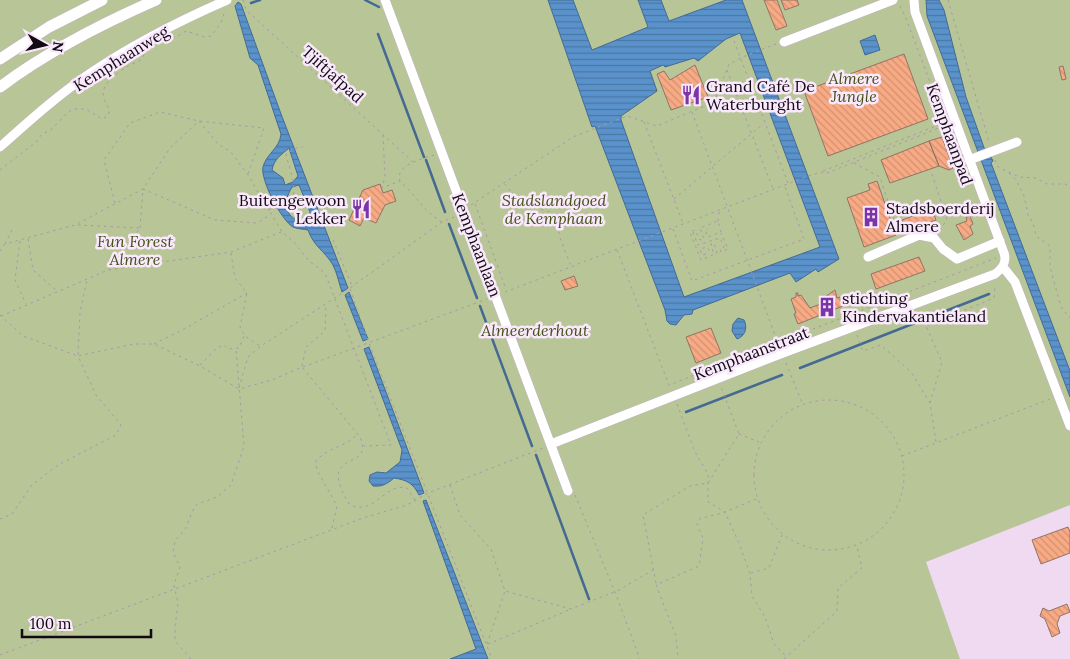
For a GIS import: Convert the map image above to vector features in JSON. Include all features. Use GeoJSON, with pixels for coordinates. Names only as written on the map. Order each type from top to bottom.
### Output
{"type":"FeatureCollection","features":[{"type":"Feature","properties":{"kind":"main road"},"geometry":{"type":"LineString","coordinates":[[0,59],[49,27],[102,0]]}},
{"type":"Feature","properties":{"kind":"main road"},"geometry":{"type":"LineString","coordinates":[[0,87],[31,64],[61,46],[156,0]]}},
{"type":"Feature","properties":{"kind":"street","name":"Kemphaanlaan"},"geometry":{"type":"LineString","coordinates":[[385,0],[568,490]]}},
{"type":"Feature","properties":{"kind":"street","name":"Kemphaanpad"},"geometry":{"type":"LineString","coordinates":[[914,0],[915,12],[949,122],[973,158],[1006,258],[1003,267],[1015,282],[1070,426]]}},
{"type":"Feature","properties":{"kind":"street","name":"Kemphaanweg"},"geometry":{"type":"LineString","coordinates":[[0,147],[26,123],[91,72],[188,17],[227,3]]}},
{"type":"Feature","properties":{"kind":"street"},"geometry":{"type":"LineString","coordinates":[[784,42],[896,3]]}},
{"type":"Feature","properties":{"kind":"street"},"geometry":{"type":"LineString","coordinates":[[973,158],[1017,142]]}},
{"type":"Feature","properties":{"kind":"street"},"geometry":{"type":"LineString","coordinates":[[868,257],[919,235],[934,238],[943,249],[957,259],[1000,241]]}},
{"type":"Feature","properties":{"kind":"street","name":"Kemphaanstraat"},"geometry":{"type":"LineString","coordinates":[[551,444],[792,350],[995,274],[1003,267]]}},
{"type":"Feature","properties":{"kind":"path","name":"Tjiftjafpad"},"geometry":{"type":"LineString","coordinates":[[243,0],[246,10],[413,162]]}},
{"type":"Feature","properties":{"kind":"path"},"geometry":{"type":"LineString","coordinates":[[948,0],[989,152],[998,167],[1019,177],[1036,178],[1047,184],[1065,184],[1070,186]]}},
{"type":"Feature","properties":{"kind":"path"},"geometry":{"type":"LineString","coordinates":[[166,37],[178,36],[186,31],[205,37],[211,36],[221,23],[227,3]]}},
{"type":"Feature","properties":{"kind":"path","name":"Kemphaanpad"},"geometry":{"type":"LineString","coordinates":[[896,3],[906,16],[936,96]]}},
{"type":"Feature","properties":{"kind":"path"},"geometry":{"type":"LineString","coordinates":[[734,41],[788,184]]}},
{"type":"Feature","properties":{"kind":"path"},"geometry":{"type":"LineString","coordinates":[[584,132],[627,116],[657,126],[714,102],[729,64],[744,56],[784,42]]}},
{"type":"Feature","properties":{"kind":"path"},"geometry":{"type":"LineString","coordinates":[[0,170],[36,142],[42,134],[51,130],[74,108],[86,109],[102,119],[108,116],[108,106],[103,94],[104,87],[126,67],[142,59],[148,48]]}},
{"type":"Feature","properties":{"kind":"path"},"geometry":{"type":"LineString","coordinates":[[727,70],[773,190]]}},
{"type":"Feature","properties":{"kind":"path"},"geometry":{"type":"LineString","coordinates":[[692,111],[759,290]]}},
{"type":"Feature","properties":{"kind":"path"},"geometry":{"type":"LineString","coordinates":[[116,204],[104,160],[130,123],[160,112],[199,121],[264,128],[248,175]]}},
{"type":"Feature","properties":{"kind":"path"},"geometry":{"type":"LineString","coordinates":[[199,121],[218,144],[230,152],[248,175],[282,232],[294,242],[309,261],[326,274],[391,445],[363,446]]}},
{"type":"Feature","properties":{"kind":"path"},"geometry":{"type":"LineString","coordinates":[[4,244],[75,224],[143,189],[170,148],[199,121]]}},
{"type":"Feature","properties":{"kind":"path"},"geometry":{"type":"LineString","coordinates":[[644,122],[684,224]]}},
{"type":"Feature","properties":{"kind":"path"},"geometry":{"type":"LineString","coordinates":[[822,172],[825,174],[949,122]]}},
{"type":"Feature","properties":{"kind":"path"},"geometry":{"type":"LineString","coordinates":[[282,232],[231,252],[108,270],[0,316],[22,336],[78,356],[134,344],[154,344],[200,366],[239,389],[272,380],[302,367],[369,344],[949,122]]}},
{"type":"Feature","properties":{"kind":"path"},"geometry":{"type":"LineString","coordinates":[[674,199],[764,123]]}},
{"type":"Feature","properties":{"kind":"path"},"geometry":{"type":"LineString","coordinates":[[383,134],[385,176],[382,188],[400,181]]}},
{"type":"Feature","properties":{"kind":"path"},"geometry":{"type":"LineString","coordinates":[[268,210],[287,205],[294,198],[295,188],[286,154],[296,148],[303,147]]}},
{"type":"Feature","properties":{"kind":"path"},"geometry":{"type":"LineString","coordinates":[[442,153],[413,162],[403,169],[400,175],[400,181],[432,216],[442,222]]}},
{"type":"Feature","properties":{"kind":"path"},"geometry":{"type":"LineString","coordinates":[[854,162],[880,177],[902,242]]}},
{"type":"Feature","properties":{"kind":"path"},"geometry":{"type":"LineString","coordinates":[[1008,172],[1016,180],[1024,196],[1028,215],[1033,223],[1036,236],[1050,246],[1050,267],[1061,307],[1070,318]]}},
{"type":"Feature","properties":{"kind":"path"},"geometry":{"type":"LineString","coordinates":[[932,174],[948,220],[934,238]]}},
{"type":"Feature","properties":{"kind":"path"},"geometry":{"type":"LineString","coordinates":[[504,183],[519,201],[536,209],[548,210],[556,216],[560,238],[571,266]]}},
{"type":"Feature","properties":{"kind":"path"},"geometry":{"type":"LineString","coordinates":[[672,228],[692,281],[748,261],[804,239],[784,186]]}},
{"type":"Feature","properties":{"kind":"path"},"geometry":{"type":"LineString","coordinates":[[143,189],[215,220],[257,222],[271,215]]}},
{"type":"Feature","properties":{"kind":"path"},"geometry":{"type":"LineString","coordinates":[[108,270],[140,228],[143,189]]}},
{"type":"Feature","properties":{"kind":"path"},"geometry":{"type":"LineString","coordinates":[[474,203],[507,290]]}},
{"type":"Feature","properties":{"kind":"path"},"geometry":{"type":"LineString","coordinates":[[692,231],[698,246],[719,240],[720,238],[724,247],[720,249],[721,252],[728,249],[718,221],[720,218],[719,211]]}},
{"type":"Feature","properties":{"kind":"path"},"geometry":{"type":"LineString","coordinates":[[692,231],[695,230],[700,240],[704,239],[700,228],[718,221]]}},
{"type":"Feature","properties":{"kind":"path"},"geometry":{"type":"LineString","coordinates":[[75,224],[140,228]]}},
{"type":"Feature","properties":{"kind":"path"},"geometry":{"type":"LineString","coordinates":[[0,251],[13,228]]}},
{"type":"Feature","properties":{"kind":"path"},"geometry":{"type":"LineString","coordinates":[[708,229],[705,230],[708,238],[721,232]]}},
{"type":"Feature","properties":{"kind":"path"},"geometry":{"type":"LineString","coordinates":[[692,231],[690,232],[701,260],[717,253],[714,243],[711,244],[713,251],[710,252],[707,247],[702,248]]}},
{"type":"Feature","properties":{"kind":"path"},"geometry":{"type":"LineString","coordinates":[[28,238],[33,270],[58,292]]}},
{"type":"Feature","properties":{"kind":"path"},"geometry":{"type":"LineString","coordinates":[[20,240],[15,280],[26,305]]}},
{"type":"Feature","properties":{"kind":"path"},"geometry":{"type":"LineString","coordinates":[[333,240],[352,287]]}},
{"type":"Feature","properties":{"kind":"path"},"geometry":{"type":"LineString","coordinates":[[991,245],[998,262],[1003,267]]}},
{"type":"Feature","properties":{"kind":"path"},"geometry":{"type":"LineString","coordinates":[[702,248],[703,252]]}},
{"type":"Feature","properties":{"kind":"path"},"geometry":{"type":"LineString","coordinates":[[702,248],[700,249],[702,255],[706,254]]}},
{"type":"Feature","properties":{"kind":"path","name":"Kemphaanstraat"},"geometry":{"type":"LineString","coordinates":[[617,249],[669,385],[996,258]]}},
{"type":"Feature","properties":{"kind":"path"},"geometry":{"type":"LineString","coordinates":[[231,252],[235,278],[248,292]]}},
{"type":"Feature","properties":{"kind":"path"},"geometry":{"type":"LineString","coordinates":[[930,403],[942,362],[926,326],[994,298],[995,274]]}},
{"type":"Feature","properties":{"kind":"path"},"geometry":{"type":"LineString","coordinates":[[0,519],[12,514],[32,485],[58,465],[116,435],[121,425],[96,395],[78,356],[80,312],[88,279]]}},
{"type":"Feature","properties":{"kind":"path"},"geometry":{"type":"LineString","coordinates":[[239,389],[248,356],[350,288],[369,344],[492,659]]}},
{"type":"Feature","properties":{"kind":"path"},"geometry":{"type":"LineString","coordinates":[[248,292],[240,327],[245,336],[261,346]]}},
{"type":"Feature","properties":{"kind":"path"},"geometry":{"type":"LineString","coordinates":[[154,344],[248,292]]}},
{"type":"Feature","properties":{"kind":"path"},"geometry":{"type":"LineString","coordinates":[[302,367],[306,347],[325,331],[326,303]]}},
{"type":"Feature","properties":{"kind":"path"},"geometry":{"type":"LineString","coordinates":[[200,366],[217,348],[224,346],[228,349],[239,348],[245,336]]}},
{"type":"Feature","properties":{"kind":"path"},"geometry":{"type":"LineString","coordinates":[[859,340],[863,351],[881,345],[912,372],[930,403],[936,443]]}},
{"type":"Feature","properties":{"kind":"path"},"geometry":{"type":"LineString","coordinates":[[191,659],[175,641],[178,603],[174,585],[180,567],[174,552],[174,541],[186,528],[196,504],[217,497],[231,485],[244,446],[236,349]]}},
{"type":"Feature","properties":{"kind":"path"},"geometry":{"type":"LineString","coordinates":[[302,367],[358,434],[363,446],[360,455],[338,470],[339,486],[350,505],[362,508],[369,506],[392,490],[402,486],[407,488],[415,500]]}},
{"type":"Feature","properties":{"kind":"path"},"geometry":{"type":"LineString","coordinates":[[724,393],[739,434],[760,443]]}},
{"type":"Feature","properties":{"kind":"path"},"geometry":{"type":"LineString","coordinates":[[902,457],[1058,396]]}},
{"type":"Feature","properties":{"kind":"path"},"geometry":{"type":"LineString","coordinates":[[674,397],[695,452],[708,474],[708,502],[725,512],[750,574],[752,596],[765,617],[774,644],[786,656]]}},
{"type":"Feature","properties":{"kind":"path"},"geometry":{"type":"LineString","coordinates":[[824,399],[845,401],[865,408],[882,420],[894,436],[902,457],[903,488],[898,505],[879,531],[856,546],[832,550],[815,548],[782,535],[767,520],[757,499],[753,477],[754,460],[760,443],[767,431],[783,414],[802,403],[824,399]]}},
{"type":"Feature","properties":{"kind":"path"},"geometry":{"type":"LineString","coordinates":[[332,529],[337,506],[317,470],[316,460],[322,453],[350,442],[358,434]]}},
{"type":"Feature","properties":{"kind":"path"},"geometry":{"type":"LineString","coordinates":[[678,659],[676,636],[656,584],[644,515],[690,486],[708,483],[739,434]]}},
{"type":"Feature","properties":{"kind":"path"},"geometry":{"type":"LineString","coordinates":[[0,655],[332,529],[362,518],[394,510],[428,493],[551,444]]}},
{"type":"Feature","properties":{"kind":"path"},"geometry":{"type":"LineString","coordinates":[[450,484],[460,515],[491,549],[505,591],[487,645]]}},
{"type":"Feature","properties":{"kind":"path"},"geometry":{"type":"LineString","coordinates":[[568,490],[574,492],[640,659]]}},
{"type":"Feature","properties":{"kind":"path"},"geometry":{"type":"LineString","coordinates":[[656,584],[699,566],[703,538],[697,524],[699,519],[725,512],[757,499]]}},
{"type":"Feature","properties":{"kind":"path"},"geometry":{"type":"LineString","coordinates":[[750,574],[769,568],[782,535]]}},
{"type":"Feature","properties":{"kind":"path"},"geometry":{"type":"LineString","coordinates":[[784,659],[837,611],[838,588],[862,568],[856,546]]}},
{"type":"Feature","properties":{"kind":"path"},"geometry":{"type":"LineString","coordinates":[[487,645],[615,592],[653,570]]}},
{"type":"Feature","properties":{"kind":"path"},"geometry":{"type":"LineString","coordinates":[[505,591],[571,609]]}},
{"type":"Feature","properties":{"kind":"green space","name":"Almeerderhout"},"geometry":{"type":"Polygon","coordinates":[[[0,0],[1070,0],[1070,505],[926,562],[960,659],[0,659],[0,0]]]}},
{"type":"Feature","properties":{"kind":"water"},"geometry":{"type":"Polygon","coordinates":[[[548,0],[573,0],[592,50],[648,27],[638,0],[661,0],[669,21],[726,0],[742,0],[839,259],[818,272],[816,269],[796,282],[790,273],[693,310],[692,314],[684,315],[676,325],[670,324],[667,321],[665,310],[595,126],[592,127],[548,0]],[[740,33],[726,39],[698,61],[694,58],[665,67],[663,65],[650,71],[657,91],[621,116],[621,120],[684,297],[820,247],[740,33]]]}},
{"type":"Feature","properties":{"kind":"water"},"geometry":{"type":"Polygon","coordinates":[[[926,0],[939,0],[944,10],[966,97],[987,156],[990,155],[993,161],[991,163],[1070,371],[1070,397],[927,16],[926,0]]]}},
{"type":"Feature","properties":{"kind":"water"},"geometry":{"type":"Polygon","coordinates":[[[238,2],[241,4],[348,288],[342,292],[336,271],[330,260],[313,241],[308,230],[295,228],[288,223],[277,208],[268,189],[263,167],[278,143],[281,134],[258,65],[250,58],[235,6],[238,2]],[[289,148],[276,160],[272,170],[283,178],[285,185],[293,182],[298,176],[289,148]],[[299,185],[292,187],[286,204],[292,217],[303,223],[309,219],[310,212],[299,185]]]}},
{"type":"Feature","properties":{"kind":"water"},"geometry":{"type":"Polygon","coordinates":[[[875,35],[880,50],[865,55],[860,41],[875,35]]]}},
{"type":"Feature","properties":{"kind":"water"},"geometry":{"type":"Polygon","coordinates":[[[349,292],[368,339],[363,341],[345,295],[349,292]]]}},
{"type":"Feature","properties":{"kind":"water"},"geometry":{"type":"Polygon","coordinates":[[[738,318],[744,320],[746,329],[744,334],[737,339],[732,331],[733,324],[738,318]]]}},
{"type":"Feature","properties":{"kind":"water"},"geometry":{"type":"Polygon","coordinates":[[[369,347],[424,493],[419,495],[412,485],[403,480],[394,478],[379,486],[373,486],[369,481],[370,475],[377,472],[386,473],[400,462],[402,450],[364,349],[369,347]]]}},
{"type":"Feature","properties":{"kind":"water"},"geometry":{"type":"Polygon","coordinates":[[[426,500],[488,659],[450,659],[476,649],[423,501],[426,500]]]}},
{"type":"Feature","properties":{"kind":"building"},"geometry":{"type":"Polygon","coordinates":[[[764,0],[777,0],[787,26],[776,30],[764,0]]]}},
{"type":"Feature","properties":{"kind":"building"},"geometry":{"type":"Polygon","coordinates":[[[781,0],[797,0],[799,5],[785,10],[781,0]]]}},
{"type":"Feature","properties":{"kind":"building"},"geometry":{"type":"Polygon","coordinates":[[[904,54],[928,119],[828,156],[804,91],[904,54]]]}},
{"type":"Feature","properties":{"kind":"building"},"geometry":{"type":"Polygon","coordinates":[[[695,65],[708,97],[671,110],[657,74],[664,71],[670,80],[695,65]]]}},
{"type":"Feature","properties":{"kind":"building"},"geometry":{"type":"Polygon","coordinates":[[[1063,66],[1066,79],[1062,80],[1059,67],[1063,66]]]}},
{"type":"Feature","properties":{"kind":"building"},"geometry":{"type":"Polygon","coordinates":[[[942,137],[953,168],[949,170],[939,166],[929,141],[942,137]]]}},
{"type":"Feature","properties":{"kind":"building"},"geometry":{"type":"Polygon","coordinates":[[[929,141],[939,166],[890,183],[881,160],[929,141]]]}},
{"type":"Feature","properties":{"kind":"building","name":"Stadsboerderij Almere"},"geometry":{"type":"Polygon","coordinates":[[[877,181],[896,235],[864,247],[847,198],[870,190],[868,184],[877,181]]]}},
{"type":"Feature","properties":{"kind":"building"},"geometry":{"type":"Polygon","coordinates":[[[380,184],[383,193],[392,190],[396,201],[385,205],[376,223],[364,218],[360,226],[349,220],[363,190],[380,184]]]}},
{"type":"Feature","properties":{"kind":"building"},"geometry":{"type":"Polygon","coordinates":[[[932,209],[936,220],[906,231],[902,220],[932,209]]]}},
{"type":"Feature","properties":{"kind":"building"},"geometry":{"type":"Polygon","coordinates":[[[970,216],[973,224],[970,226],[973,234],[964,240],[956,225],[967,221],[966,217],[970,216]]]}},
{"type":"Feature","properties":{"kind":"building"},"geometry":{"type":"Polygon","coordinates":[[[919,257],[925,271],[876,289],[871,274],[919,257]]]}},
{"type":"Feature","properties":{"kind":"building"},"geometry":{"type":"Polygon","coordinates":[[[574,276],[578,286],[565,290],[561,281],[574,276]]]}},
{"type":"Feature","properties":{"kind":"building","name":"stichting Kindervakantieland"},"geometry":{"type":"Polygon","coordinates":[[[835,290],[837,298],[840,297],[843,306],[798,324],[791,299],[796,297],[796,293],[798,293],[798,296],[801,295],[810,308],[823,303],[822,299],[835,290]]]}},
{"type":"Feature","properties":{"kind":"building"},"geometry":{"type":"Polygon","coordinates":[[[711,328],[721,353],[696,363],[686,337],[711,328]]]}},
{"type":"Feature","properties":{"kind":"building"},"geometry":{"type":"Polygon","coordinates":[[[1068,527],[1070,532],[1070,553],[1041,564],[1032,540],[1068,527]]]}},
{"type":"Feature","properties":{"kind":"building"},"geometry":{"type":"Polygon","coordinates":[[[1067,604],[1070,612],[1060,616],[1057,624],[1060,633],[1052,637],[1045,619],[1040,616],[1043,608],[1049,611],[1067,604]]]}},
{"type":"Feature","properties":{"kind":"waterway"},"geometry":{"type":"LineString","coordinates":[[251,3],[260,0]]}},
{"type":"Feature","properties":{"kind":"waterway"},"geometry":{"type":"LineString","coordinates":[[365,0],[379,7]]}},
{"type":"Feature","properties":{"kind":"waterway"},"geometry":{"type":"LineString","coordinates":[[378,34],[424,157]]}},
{"type":"Feature","properties":{"kind":"waterway"},"geometry":{"type":"LineString","coordinates":[[426,160],[445,212]]}},
{"type":"Feature","properties":{"kind":"waterway"},"geometry":{"type":"LineString","coordinates":[[449,224],[477,298]]}},
{"type":"Feature","properties":{"kind":"waterway"},"geometry":{"type":"LineString","coordinates":[[800,368],[989,294]]}},
{"type":"Feature","properties":{"kind":"waterway"},"geometry":{"type":"LineString","coordinates":[[480,306],[532,446]]}},
{"type":"Feature","properties":{"kind":"waterway"},"geometry":{"type":"LineString","coordinates":[[686,412],[782,375]]}},
{"type":"Feature","properties":{"kind":"waterway"},"geometry":{"type":"LineString","coordinates":[[536,455],[589,599]]}},
{"type":"Feature","properties":{"kind":"place","name":"Grand Café De Waterburght"},"geometry":{"type":"Point","coordinates":[691,95]}},
{"type":"Feature","properties":{"kind":"place","name":"Buitengewoon Lekker"},"geometry":{"type":"Point","coordinates":[361,209]}},
{"type":"Feature","properties":{"kind":"place","name":"Stadsboerderij Almere"},"geometry":{"type":"Point","coordinates":[871,217]}},
{"type":"Feature","properties":{"kind":"place","name":"stichting Kindervakantieland"},"geometry":{"type":"Point","coordinates":[827,307]}},
{"type":"Feature","properties":{"kind":"park label","name":"Almere Jungle"},"geometry":{"type":"Point","coordinates":[854,87]}},
{"type":"Feature","properties":{"kind":"park label","name":"Stadslandgoed de Kemphaan"},"geometry":{"type":"Point","coordinates":[554,209]}},
{"type":"Feature","properties":{"kind":"park label","name":"Fun Forest Almere"},"geometry":{"type":"Point","coordinates":[135,250]}}]}
